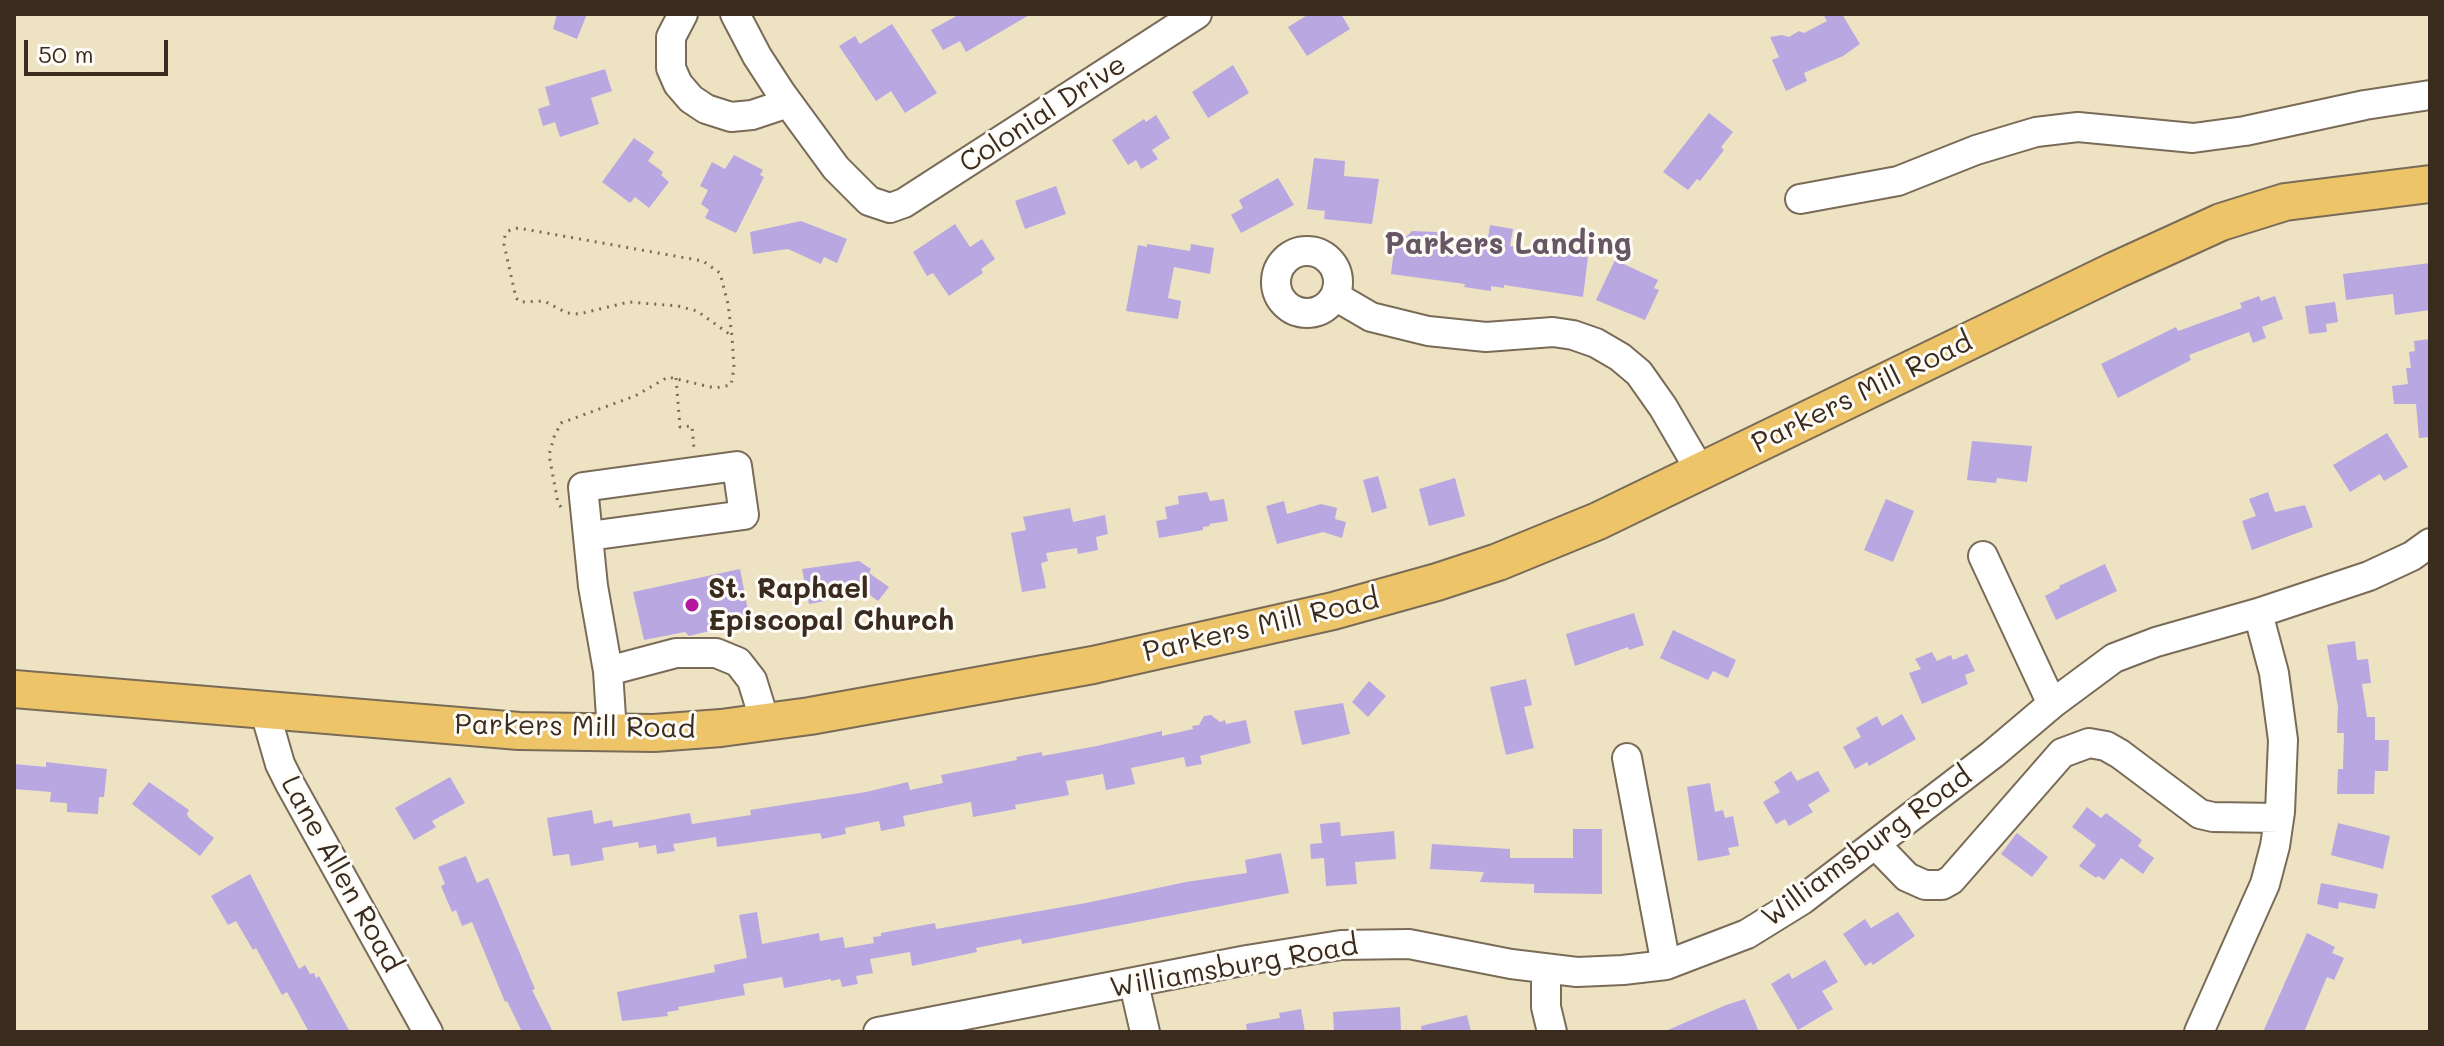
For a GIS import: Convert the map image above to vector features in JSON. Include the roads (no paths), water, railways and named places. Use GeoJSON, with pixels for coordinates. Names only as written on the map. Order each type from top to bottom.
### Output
{"type":"FeatureCollection","features":[{"type":"Feature","properties":{"kind":"main road","name":"Parkers Mill Road"},"geometry":{"type":"LineString","coordinates":[[14,689],[519,731],[654,733],[765,722],[1093,665],[1333,611],[1498,562],[1598,521],[2221,222],[2285,202],[2430,184]]}},
{"type":"Feature","properties":{"kind":"street"},"geometry":{"type":"LineString","coordinates":[[683,14],[671,37],[671,68],[678,84],[691,99],[706,109],[731,117],[752,115],[788,103],[757,56],[735,14]]}},
{"type":"Feature","properties":{"kind":"street","name":"Colonial Drive"},"geometry":{"type":"LineString","coordinates":[[788,103],[836,168],[862,195],[885,207],[904,203],[1197,14]]}},
{"type":"Feature","properties":{"kind":"street"},"geometry":{"type":"LineString","coordinates":[[1800,199],[1898,181],[1976,150],[2036,132],[2078,127],[2193,138],[2430,95]]}},
{"type":"Feature","properties":{"kind":"street"},"geometry":{"type":"LineString","coordinates":[[1335,296],[1371,317],[1428,331],[1486,337],[1553,332],[1596,343],[1639,373],[1701,472]]}},
{"type":"Feature","properties":{"kind":"street"},"geometry":{"type":"LineString","coordinates":[[587,524],[744,515],[737,466],[583,487],[593,586],[608,671],[612,733]]}},
{"type":"Feature","properties":{"kind":"street","name":"Williamsburg Road"},"geometry":{"type":"LineString","coordinates":[[878,1032],[1300,951],[1376,943],[1443,949],[1546,969],[1623,970],[1666,965],[1747,934],[1773,920],[1876,845],[2114,658],[2369,576],[2412,556],[2430,543]]}},
{"type":"Feature","properties":{"kind":"street"},"geometry":{"type":"LineString","coordinates":[[1983,556],[2052,704]]}},
{"type":"Feature","properties":{"kind":"street"},"geometry":{"type":"LineString","coordinates":[[2199,1032],[2265,884],[2279,818],[2283,740],[2280,707],[2258,613]]}},
{"type":"Feature","properties":{"kind":"street"},"geometry":{"type":"LineString","coordinates":[[608,671],[676,653],[716,653],[738,662],[752,680],[765,722]]}},
{"type":"Feature","properties":{"kind":"street","name":"Lane Allen Road"},"geometry":{"type":"LineString","coordinates":[[265,712],[280,764],[290,784],[428,1032]]}},
{"type":"Feature","properties":{"kind":"street"},"geometry":{"type":"LineString","coordinates":[[1876,845],[1907,877],[1925,885],[1942,885],[1951,880],[2062,753],[2089,743],[2106,746],[2120,754],[2200,814],[2279,818]]}},
{"type":"Feature","properties":{"kind":"street"},"geometry":{"type":"LineString","coordinates":[[1627,758],[1666,965]]}},
{"type":"Feature","properties":{"kind":"street"},"geometry":{"type":"LineString","coordinates":[[1546,969],[1546,1007],[1552,1032]]}},
{"type":"Feature","properties":{"kind":"street"},"geometry":{"type":"LineString","coordinates":[[1134,984],[1145,1032]]}},
{"type":"Feature","properties":{"kind":"place","name":"St. Raphael Episcopal Church"},"geometry":{"type":"Point","coordinates":[692,605]}},
{"type":"Feature","properties":{"kind":"district","name":"Parkers Landing"},"geometry":{"type":"Point","coordinates":[1508,245]}}]}
